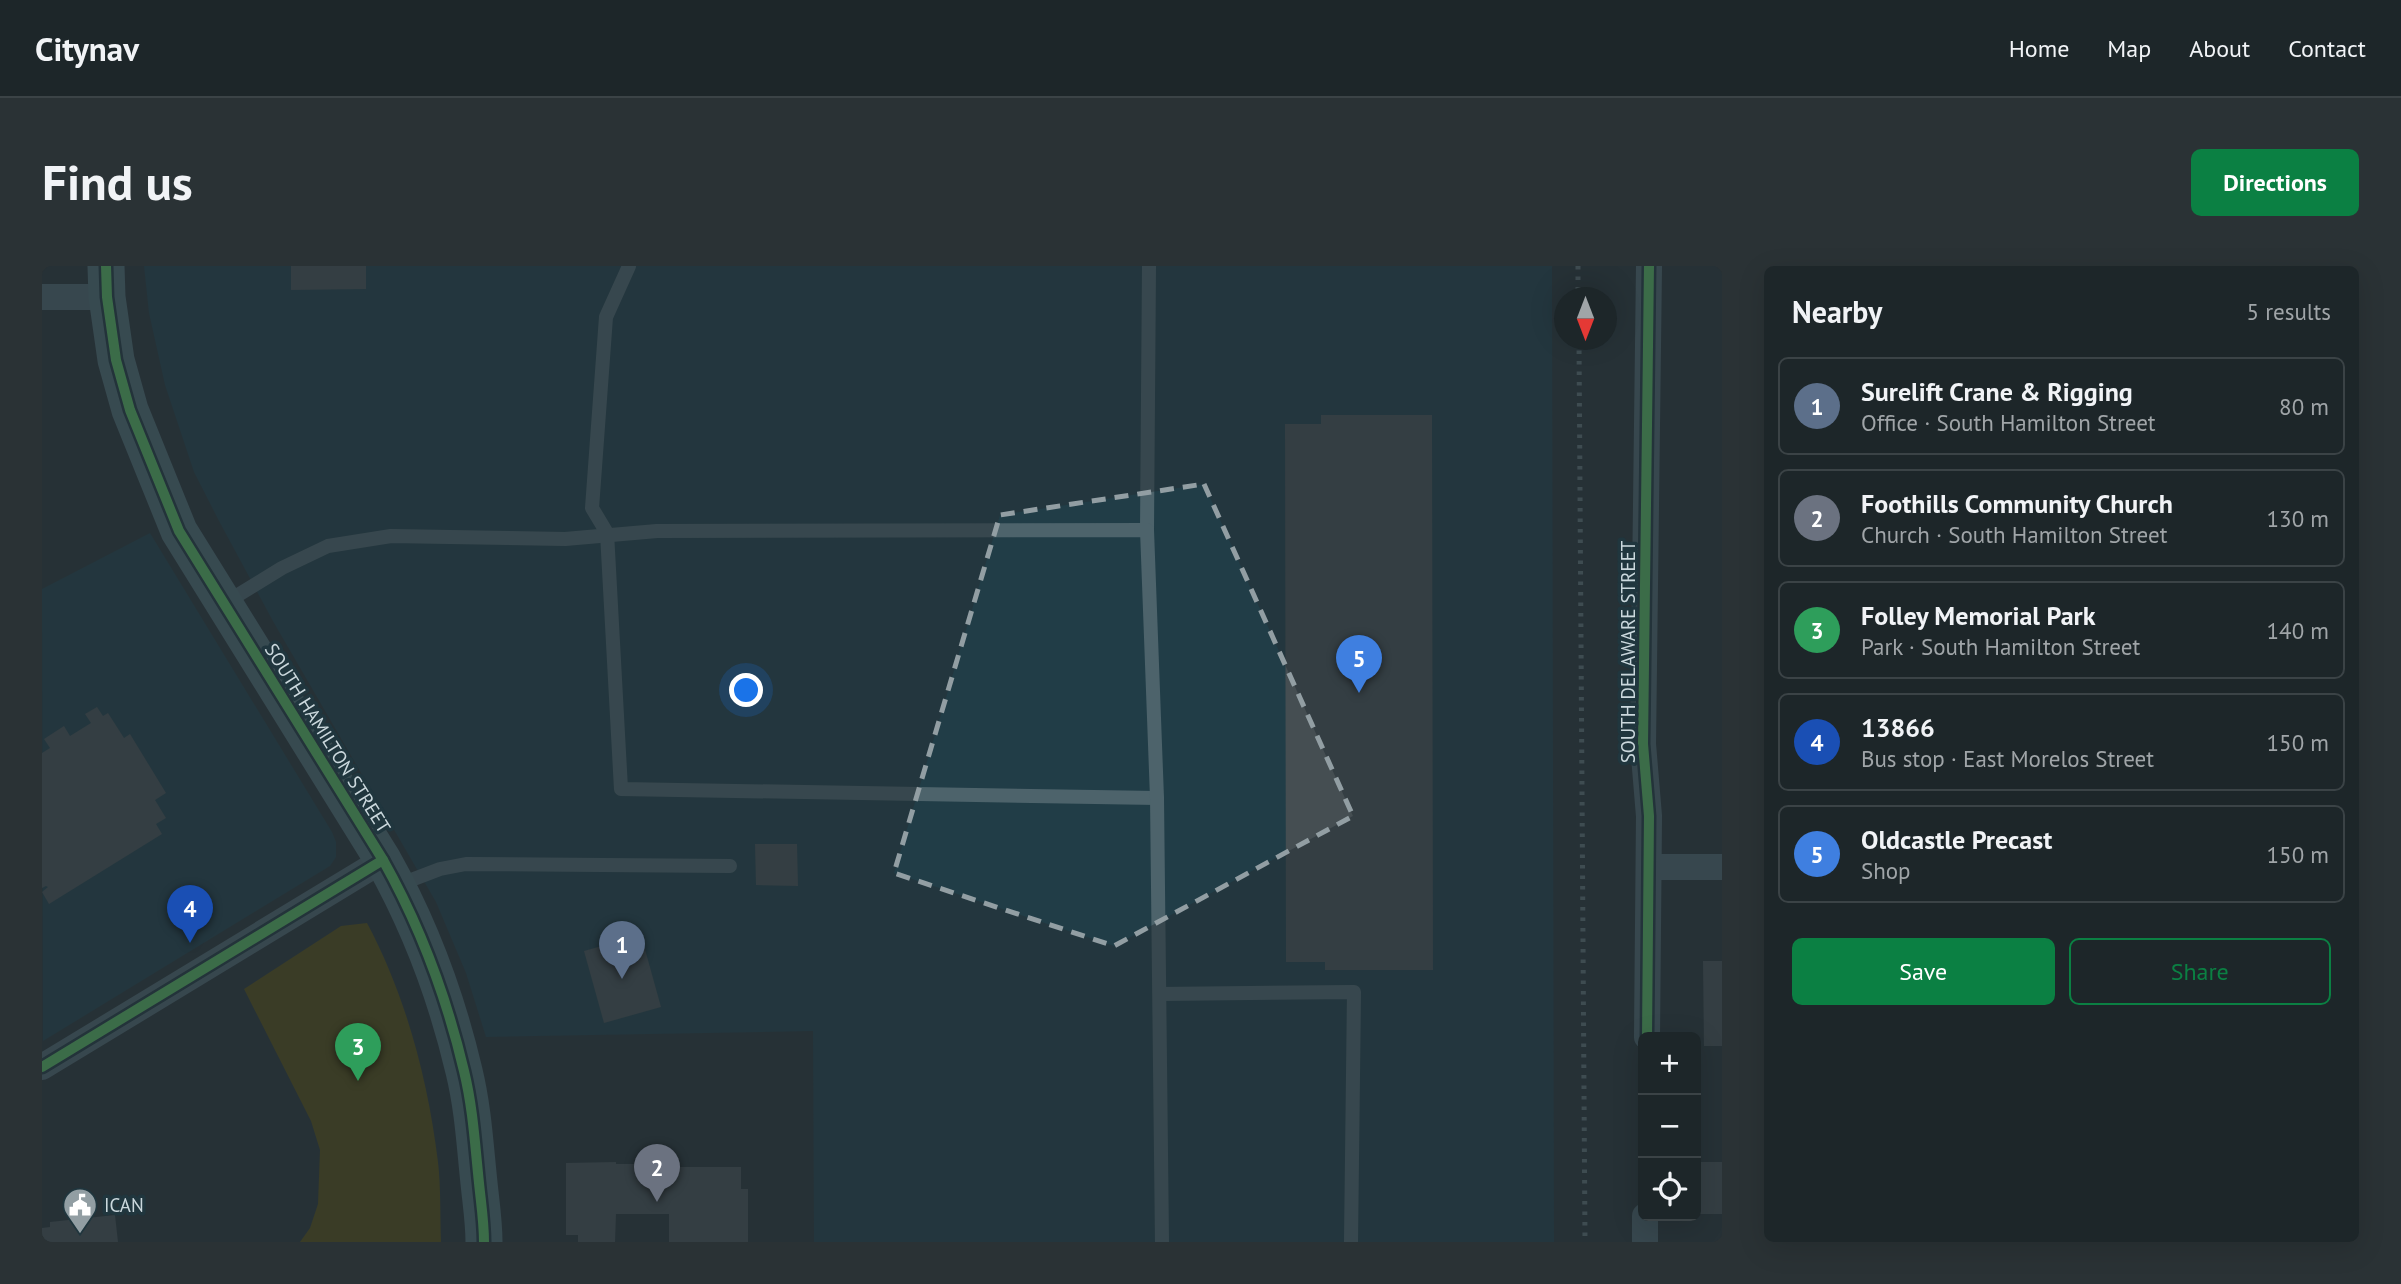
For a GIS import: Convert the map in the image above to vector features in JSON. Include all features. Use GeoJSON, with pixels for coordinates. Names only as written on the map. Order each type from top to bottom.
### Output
{"type":"FeatureCollection","features":[{"type":"Feature","properties":{"kind":"street","name":"SOUTH DELAWARE STREET"},"geometry":{"type":"LineString","coordinates":[[1647,1032],[1649,817],[1643,744],[1649,266]]}},
{"type":"Feature","properties":{"kind":"street"},"geometry":{"type":"LineString","coordinates":[[42,297],[107,282]]}},
{"type":"Feature","properties":{"kind":"street","name":"SOUTH HAMILTON STREET"},"geometry":{"type":"LineString","coordinates":[[107,282],[116,360],[130,410],[179,531],[390,873],[426,955],[446,1009],[464,1071],[473,1118],[484,1242]]}},
{"type":"Feature","properties":{"kind":"street"},"geometry":{"type":"LineString","coordinates":[[1648,867],[1722,867]]}},
{"type":"Feature","properties":{"kind":"street"},"geometry":{"type":"LineString","coordinates":[[42,1067],[390,873]]}},
{"type":"Feature","properties":{"kind":"street"},"geometry":{"type":"LineString","coordinates":[[1645,1221],[1645,1242]]}},
{"type":"Feature","properties":{"kind":"lane"},"geometry":{"type":"LineString","coordinates":[[629,266],[606,317],[592,508],[607,533],[621,789],[1157,799]]}},
{"type":"Feature","properties":{"kind":"lane"},"geometry":{"type":"LineString","coordinates":[[1149,266],[1147,530],[1157,799],[1162,1242]]}},
{"type":"Feature","properties":{"kind":"lane"},"geometry":{"type":"LineString","coordinates":[[224,604],[282,568],[328,547],[391,536],[565,538],[657,531],[1147,530]]}},
{"type":"Feature","properties":{"kind":"lane"},"geometry":{"type":"LineString","coordinates":[[390,873],[466,864],[730,866]]}},
{"type":"Feature","properties":{"kind":"lane"},"geometry":{"type":"LineString","coordinates":[[1160,994],[1354,992],[1351,1242]]}},
{"type":"Feature","properties":{"kind":"highlighted area"},"geometry":{"type":"Polygon","coordinates":[[[1204,484],[1353,816],[1114,946],[894,873],[1000,515],[1204,484]]]}},
{"type":"Feature","properties":{"kind":"shaded area"},"geometry":{"type":"Polygon","coordinates":[[[144,266],[1552,266],[1554,1242],[814,1242],[813,1031],[486,1037],[466,973],[436,902],[274,623],[194,472],[165,385],[149,313],[144,266]]]}},
{"type":"Feature","properties":{"kind":"shaded area"},"geometry":{"type":"Polygon","coordinates":[[[150,533],[332,832],[336,842],[336,857],[330,866],[43,1041],[42,589],[150,533]]]}},
{"type":"Feature","properties":{"kind":"shaded area"},"geometry":{"type":"Polygon","coordinates":[[[367,923],[404,1009],[428,1100],[438,1162],[441,1242],[300,1242],[310,1228],[318,1204],[320,1150],[311,1121],[244,989],[341,926],[367,923]]]}},
{"type":"Feature","properties":{"kind":"building"},"geometry":{"type":"Polygon","coordinates":[[[291,266],[366,266],[366,289],[291,290],[291,266]]]}},
{"type":"Feature","properties":{"kind":"building"},"geometry":{"type":"Polygon","coordinates":[[[1321,415],[1432,415],[1433,970],[1325,970],[1325,962],[1286,962],[1285,424],[1321,424],[1321,415]]]}},
{"type":"Feature","properties":{"kind":"building"},"geometry":{"type":"Polygon","coordinates":[[[97,707],[103,716],[108,713],[124,738],[130,734],[166,793],[155,800],[166,818],[156,824],[162,834],[49,904],[42,892],[48,887],[42,888],[42,753],[50,748],[44,739],[64,726],[70,736],[91,723],[85,714],[97,707]]]}},
{"type":"Feature","properties":{"kind":"building"},"geometry":{"type":"Polygon","coordinates":[[[755,844],[797,844],[798,886],[756,885],[755,844]]]}},
{"type":"Feature","properties":{"kind":"building"},"geometry":{"type":"Polygon","coordinates":[[[641,935],[661,1007],[604,1023],[584,951],[641,935]]]}},
{"type":"Feature","properties":{"kind":"building"},"geometry":{"type":"Polygon","coordinates":[[[1703,961],[1722,961],[1722,1046],[1704,1046],[1703,961]]]}},
{"type":"Feature","properties":{"kind":"building"},"geometry":{"type":"Polygon","coordinates":[[[1701,1162],[1722,1162],[1722,1214],[1701,1214],[1701,1162]]]}},
{"type":"Feature","properties":{"kind":"building"},"geometry":{"type":"Polygon","coordinates":[[[566,1163],[667,1164],[667,1167],[741,1167],[741,1189],[748,1189],[748,1242],[669,1242],[669,1214],[616,1214],[615,1242],[578,1242],[578,1235],[566,1235],[566,1163]]]}},
{"type":"Feature","properties":{"kind":"building","name":"ICAN"},"geometry":{"type":"Polygon","coordinates":[[[115,1215],[118,1242],[42,1242],[42,1228],[50,1227],[50,1222],[115,1215]]]}},
{"type":"Feature","properties":{"kind":"railway"},"geometry":{"type":"LineString","coordinates":[[1578,266],[1578,287]]}},
{"type":"Feature","properties":{"kind":"railway"},"geometry":{"type":"LineString","coordinates":[[1579,350],[1585,1242]]}},
{"type":"Feature","properties":{"kind":"cycle path"},"geometry":{"type":"LineString","coordinates":[[106,266],[107,297],[116,360],[130,410],[179,531],[383,860],[431,962],[467,1085],[484,1242]]}},
{"type":"Feature","properties":{"kind":"cycle path"},"geometry":{"type":"LineString","coordinates":[[1647,1032],[1649,816],[1643,744],[1649,266]]}},
{"type":"Feature","properties":{"kind":"cycle path"},"geometry":{"type":"LineString","coordinates":[[42,1067],[383,860]]}},
{"type":"Feature","properties":{"kind":"place","name":"Oldcastle Precast"},"geometry":{"type":"Point","coordinates":[1359,693]}},
{"type":"Feature","properties":{"kind":"place","name":"13866"},"geometry":{"type":"Point","coordinates":[190,943]}},
{"type":"Feature","properties":{"kind":"place","name":"Surelift Crane & Rigging"},"geometry":{"type":"Point","coordinates":[622,979]}},
{"type":"Feature","properties":{"kind":"place","name":"Folley Memorial Park"},"geometry":{"type":"Point","coordinates":[358,1081]}},
{"type":"Feature","properties":{"kind":"place","name":"Foothills Community Church"},"geometry":{"type":"Point","coordinates":[657,1202]}},
{"type":"Feature","properties":{"kind":"place","name":"ICAN"},"geometry":{"type":"Point","coordinates":[80,1235]}}]}
